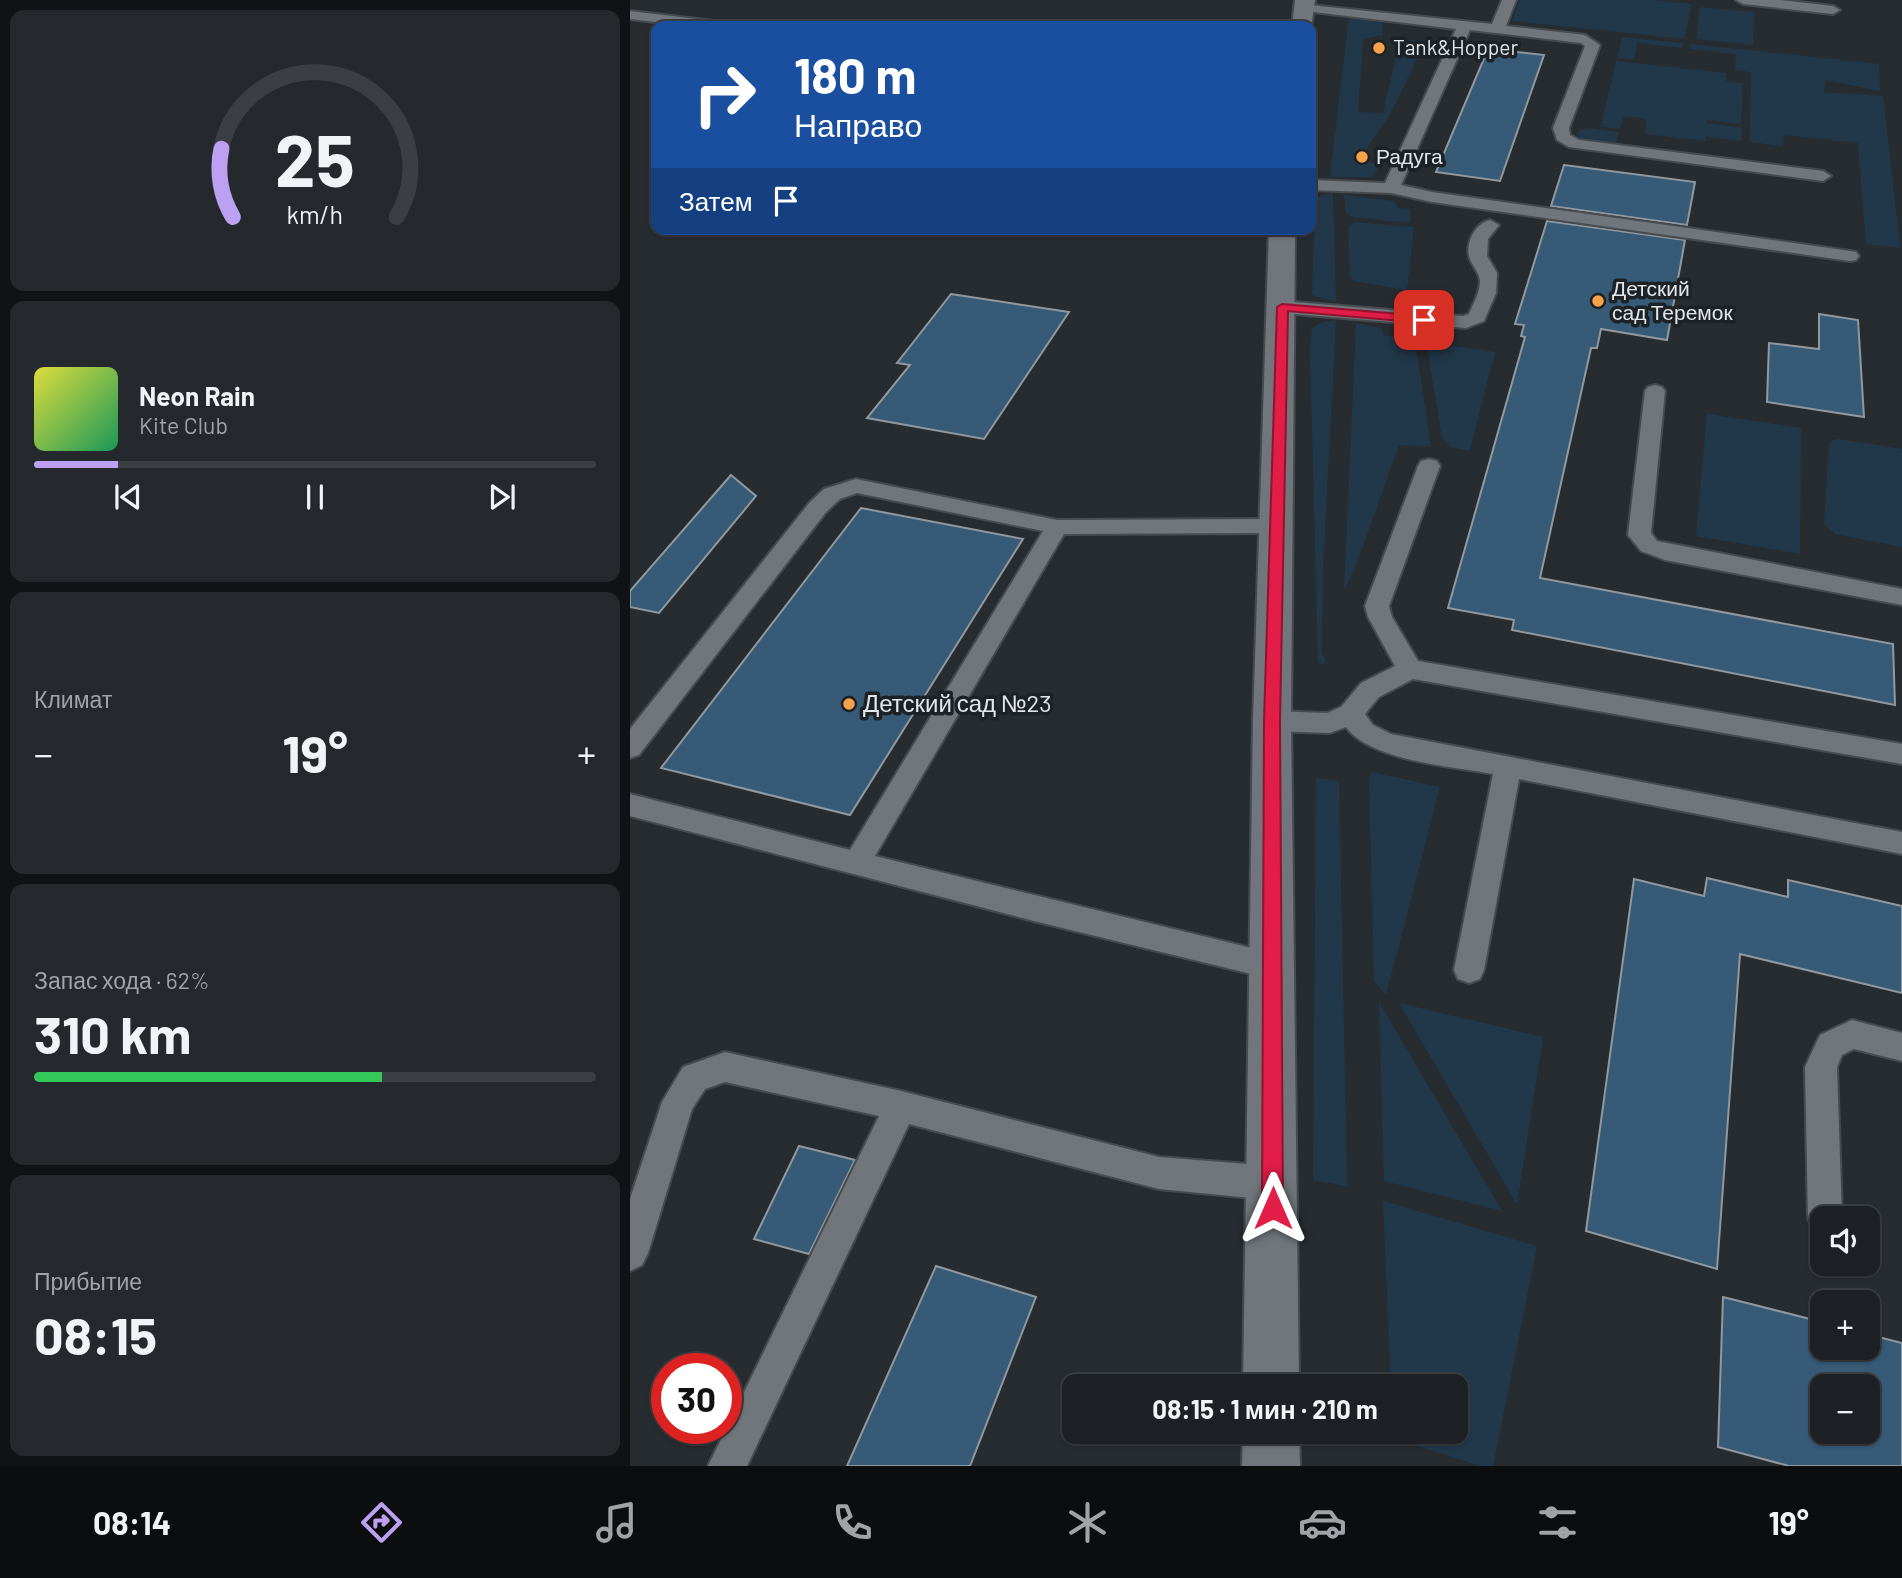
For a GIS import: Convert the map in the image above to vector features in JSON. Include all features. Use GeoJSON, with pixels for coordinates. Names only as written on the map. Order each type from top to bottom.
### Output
{"type":"FeatureCollection","features":[{"type":"Feature","properties":{"kind":"street"},"geometry":{"type":"LineString","coordinates":[[1271,1374],[1272,721],[1282,235]]}},
{"type":"Feature","properties":{"kind":"street"},"geometry":{"type":"LineString","coordinates":[[1271,1444],[1271,1466]]}},
{"type":"Feature","properties":{"kind":"lane"},"geometry":{"type":"LineString","coordinates":[[1498,28],[1509,0]]}},
{"type":"Feature","properties":{"kind":"lane"},"geometry":{"type":"LineString","coordinates":[[1743,0],[1833,10]]}},
{"type":"Feature","properties":{"kind":"lane"},"geometry":{"type":"LineString","coordinates":[[1304,11],[1498,28],[1585,39],[1593,45],[1561,128],[1563,137],[1575,144],[1823,176]]}},
{"type":"Feature","properties":{"kind":"lane"},"geometry":{"type":"LineString","coordinates":[[630,15],[680,21]]}},
{"type":"Feature","properties":{"kind":"lane"},"geometry":{"type":"LineString","coordinates":[[1391,188],[1465,25]]}},
{"type":"Feature","properties":{"kind":"lane"},"geometry":{"type":"LineString","coordinates":[[1316,185],[1391,188],[1433,197],[1850,256]]}},
{"type":"Feature","properties":{"kind":"lane"},"geometry":{"type":"LineString","coordinates":[[1282,307],[1466,322],[1477,317],[1491,282],[1488,269],[1478,256],[1479,238],[1490,225]]}},
{"type":"Feature","properties":{"kind":"lane"},"geometry":{"type":"LineString","coordinates":[[1655,391],[1639,535],[1649,546],[1665,552],[1902,597]]}},
{"type":"Feature","properties":{"kind":"lane"},"geometry":{"type":"LineString","coordinates":[[1410,669],[1380,617],[1377,606],[1429,466]]}},
{"type":"Feature","properties":{"kind":"lane"},"geometry":{"type":"LineString","coordinates":[[630,747],[818,507],[832,494],[856,486],[1057,527],[1277,526]]}},
{"type":"Feature","properties":{"kind":"lane"},"geometry":{"type":"LineString","coordinates":[[856,864],[1057,527]]}},
{"type":"Feature","properties":{"kind":"lane"},"geometry":{"type":"LineString","coordinates":[[1272,721],[1330,723],[1350,714],[1370,690],[1410,669],[1902,754]]}},
{"type":"Feature","properties":{"kind":"lane"},"geometry":{"type":"LineString","coordinates":[[1350,714],[1364,732],[1385,743],[1902,843]]}},
{"type":"Feature","properties":{"kind":"lane"},"geometry":{"type":"LineString","coordinates":[[1469,970],[1508,766]]}},
{"type":"Feature","properties":{"kind":"lane"},"geometry":{"type":"LineString","coordinates":[[630,805],[856,864],[1272,966]]}},
{"type":"Feature","properties":{"kind":"lane"},"geometry":{"type":"LineString","coordinates":[[1825,1206],[1821,1067],[1831,1045],[1852,1034],[1902,1047]]}},
{"type":"Feature","properties":{"kind":"lane"},"geometry":{"type":"LineString","coordinates":[[630,1253],[678,1102],[694,1078],[725,1067],[901,1106],[1159,1172],[1273,1183]]}},
{"type":"Feature","properties":{"kind":"lane"},"geometry":{"type":"LineString","coordinates":[[727,1466],[901,1106]]}},
{"type":"Feature","properties":{"kind":"shaded area"},"geometry":{"type":"Polygon","coordinates":[[[1520,0],[1653,0],[1691,4],[1685,39],[1512,21],[1520,0]]]}},
{"type":"Feature","properties":{"kind":"shaded area"},"geometry":{"type":"Polygon","coordinates":[[[1700,7],[1754,12],[1753,45],[1696,39],[1700,7]]]}},
{"type":"Feature","properties":{"kind":"shaded area"},"geometry":{"type":"Polygon","coordinates":[[[1349,17],[1382,22],[1382,35],[1363,39],[1358,112],[1383,113],[1400,39],[1426,41],[1390,114],[1359,160],[1375,163],[1378,167],[1373,177],[1330,177],[1349,17]]]}},
{"type":"Feature","properties":{"kind":"shaded area"},"geometry":{"type":"Polygon","coordinates":[[[1622,37],[1683,43],[1682,48],[1637,43],[1634,59],[1617,58],[1622,37]]]}},
{"type":"Feature","properties":{"kind":"shaded area"},"geometry":{"type":"Polygon","coordinates":[[[1691,44],[1879,64],[1880,91],[1825,80],[1824,92],[1883,96],[1900,248],[1866,244],[1858,143],[1784,135],[1783,146],[1750,142],[1751,72],[1735,70],[1736,54],[1690,49],[1691,44]]]}},
{"type":"Feature","properties":{"kind":"shaded area"},"geometry":{"type":"Polygon","coordinates":[[[1616,61],[1726,73],[1726,81],[1743,83],[1741,124],[1708,120],[1707,123],[1742,128],[1741,141],[1706,137],[1705,141],[1645,134],[1647,119],[1624,116],[1620,129],[1601,127],[1616,61]]]}},
{"type":"Feature","properties":{"kind":"shaded area"},"geometry":{"type":"Polygon","coordinates":[[[1581,129],[1619,132],[1615,145],[1580,141],[1578,133],[1581,129]]]}},
{"type":"Feature","properties":{"kind":"shaded area"},"geometry":{"type":"Polygon","coordinates":[[[1333,192],[1336,302],[1312,295],[1316,198],[1333,192]]]}},
{"type":"Feature","properties":{"kind":"shaded area"},"geometry":{"type":"Polygon","coordinates":[[[1344,195],[1394,201],[1398,208],[1410,209],[1410,223],[1352,217],[1346,213],[1344,195]]]}},
{"type":"Feature","properties":{"kind":"shaded area"},"geometry":{"type":"Polygon","coordinates":[[[1356,222],[1414,227],[1407,290],[1354,281],[1350,276],[1348,226],[1356,222]]]}},
{"type":"Feature","properties":{"kind":"shaded area"},"geometry":{"type":"Polygon","coordinates":[[[1336,320],[1323,568],[1324,664],[1318,663],[1310,349],[1312,329],[1320,323],[1336,320]]]}},
{"type":"Feature","properties":{"kind":"shaded area"},"geometry":{"type":"Polygon","coordinates":[[[1356,323],[1381,328],[1383,335],[1415,340],[1431,447],[1399,445],[1358,560],[1344,591],[1356,323]]]}},
{"type":"Feature","properties":{"kind":"shaded area"},"geometry":{"type":"Polygon","coordinates":[[[1426,342],[1495,352],[1470,451],[1451,447],[1442,438],[1426,342]]]}},
{"type":"Feature","properties":{"kind":"shaded area"},"geometry":{"type":"Polygon","coordinates":[[[1707,414],[1801,428],[1800,554],[1696,536],[1707,414]]]}},
{"type":"Feature","properties":{"kind":"shaded area"},"geometry":{"type":"Polygon","coordinates":[[[1832,440],[1902,449],[1902,547],[1835,534],[1824,524],[1829,445],[1832,440]]]}},
{"type":"Feature","properties":{"kind":"shaded area"},"geometry":{"type":"Polygon","coordinates":[[[1372,772],[1440,787],[1386,995],[1374,980],[1369,779],[1372,772]]]}},
{"type":"Feature","properties":{"kind":"shaded area"},"geometry":{"type":"Polygon","coordinates":[[[1316,778],[1339,781],[1347,1186],[1313,1180],[1316,778]]]}},
{"type":"Feature","properties":{"kind":"shaded area"},"geometry":{"type":"Polygon","coordinates":[[[1379,1002],[1502,1211],[1384,1181],[1379,1002]]]}},
{"type":"Feature","properties":{"kind":"shaded area"},"geometry":{"type":"Polygon","coordinates":[[[1399,1003],[1543,1037],[1517,1204],[1399,1003]]]}},
{"type":"Feature","properties":{"kind":"shaded area"},"geometry":{"type":"Polygon","coordinates":[[[1383,1201],[1537,1246],[1493,1466],[1480,1466],[1411,1444],[1468,1444],[1468,1374],[1390,1374],[1383,1201]]]}},
{"type":"Feature","properties":{"kind":"building"},"geometry":{"type":"Polygon","coordinates":[[[1488,49],[1544,55],[1500,181],[1436,172],[1488,49]]]}},
{"type":"Feature","properties":{"kind":"building"},"geometry":{"type":"Polygon","coordinates":[[[1564,165],[1695,182],[1687,225],[1551,206],[1564,165]]]}},
{"type":"Feature","properties":{"kind":"building"},"geometry":{"type":"Polygon","coordinates":[[[1547,221],[1685,240],[1667,340],[1601,329],[1597,348],[1591,348],[1540,578],[1893,644],[1895,705],[1512,630],[1514,620],[1448,608],[1525,337],[1521,336],[1524,325],[1515,324],[1547,221]]]}},
{"type":"Feature","properties":{"kind":"building"},"geometry":{"type":"Polygon","coordinates":[[[951,294],[1069,312],[984,439],[867,418],[910,365],[897,363],[951,294]]]}},
{"type":"Feature","properties":{"kind":"building"},"geometry":{"type":"Polygon","coordinates":[[[1819,314],[1858,320],[1864,417],[1767,402],[1769,343],[1819,349],[1819,314]]]}},
{"type":"Feature","properties":{"kind":"building"},"geometry":{"type":"Polygon","coordinates":[[[731,475],[756,496],[659,613],[630,607],[630,591],[731,475]]]}},
{"type":"Feature","properties":{"kind":"building"},"geometry":{"type":"Polygon","coordinates":[[[861,508],[1023,539],[850,815],[661,768],[861,508]]]}},
{"type":"Feature","properties":{"kind":"building"},"geometry":{"type":"Polygon","coordinates":[[[1707,878],[1788,897],[1788,880],[1902,906],[1902,993],[1740,954],[1717,1269],[1586,1231],[1634,879],[1704,896],[1707,878]]]}},
{"type":"Feature","properties":{"kind":"building"},"geometry":{"type":"Polygon","coordinates":[[[799,1146],[855,1160],[809,1254],[754,1239],[799,1146]]]}},
{"type":"Feature","properties":{"kind":"building"},"geometry":{"type":"Polygon","coordinates":[[[936,1266],[1036,1297],[970,1466],[847,1466],[936,1266]]]}},
{"type":"Feature","properties":{"kind":"building"},"geometry":{"type":"Polygon","coordinates":[[[1723,1297],[1810,1319],[1810,1360],[1880,1360],[1880,1337],[1902,1343],[1902,1466],[1789,1466],[1718,1447],[1723,1297]]]}},
{"type":"Feature","properties":{"kind":"place","name":"Tank&Hopper"},"geometry":{"type":"Point","coordinates":[1379,48]}},
{"type":"Feature","properties":{"kind":"place","name":"Радуга"},"geometry":{"type":"Point","coordinates":[1362,157]}},
{"type":"Feature","properties":{"kind":"place","name":"Детский сад Теремок"},"geometry":{"type":"Point","coordinates":[1598,301]}},
{"type":"Feature","properties":{"kind":"place","name":"Детский сад №23"},"geometry":{"type":"Point","coordinates":[849,704]}},
{"type":"Feature","properties":{"kind":"route"},"geometry":{"type":"LineString","coordinates":[[1273,1208],[1272,721],[1282,307],[1424,320]]}}]}
